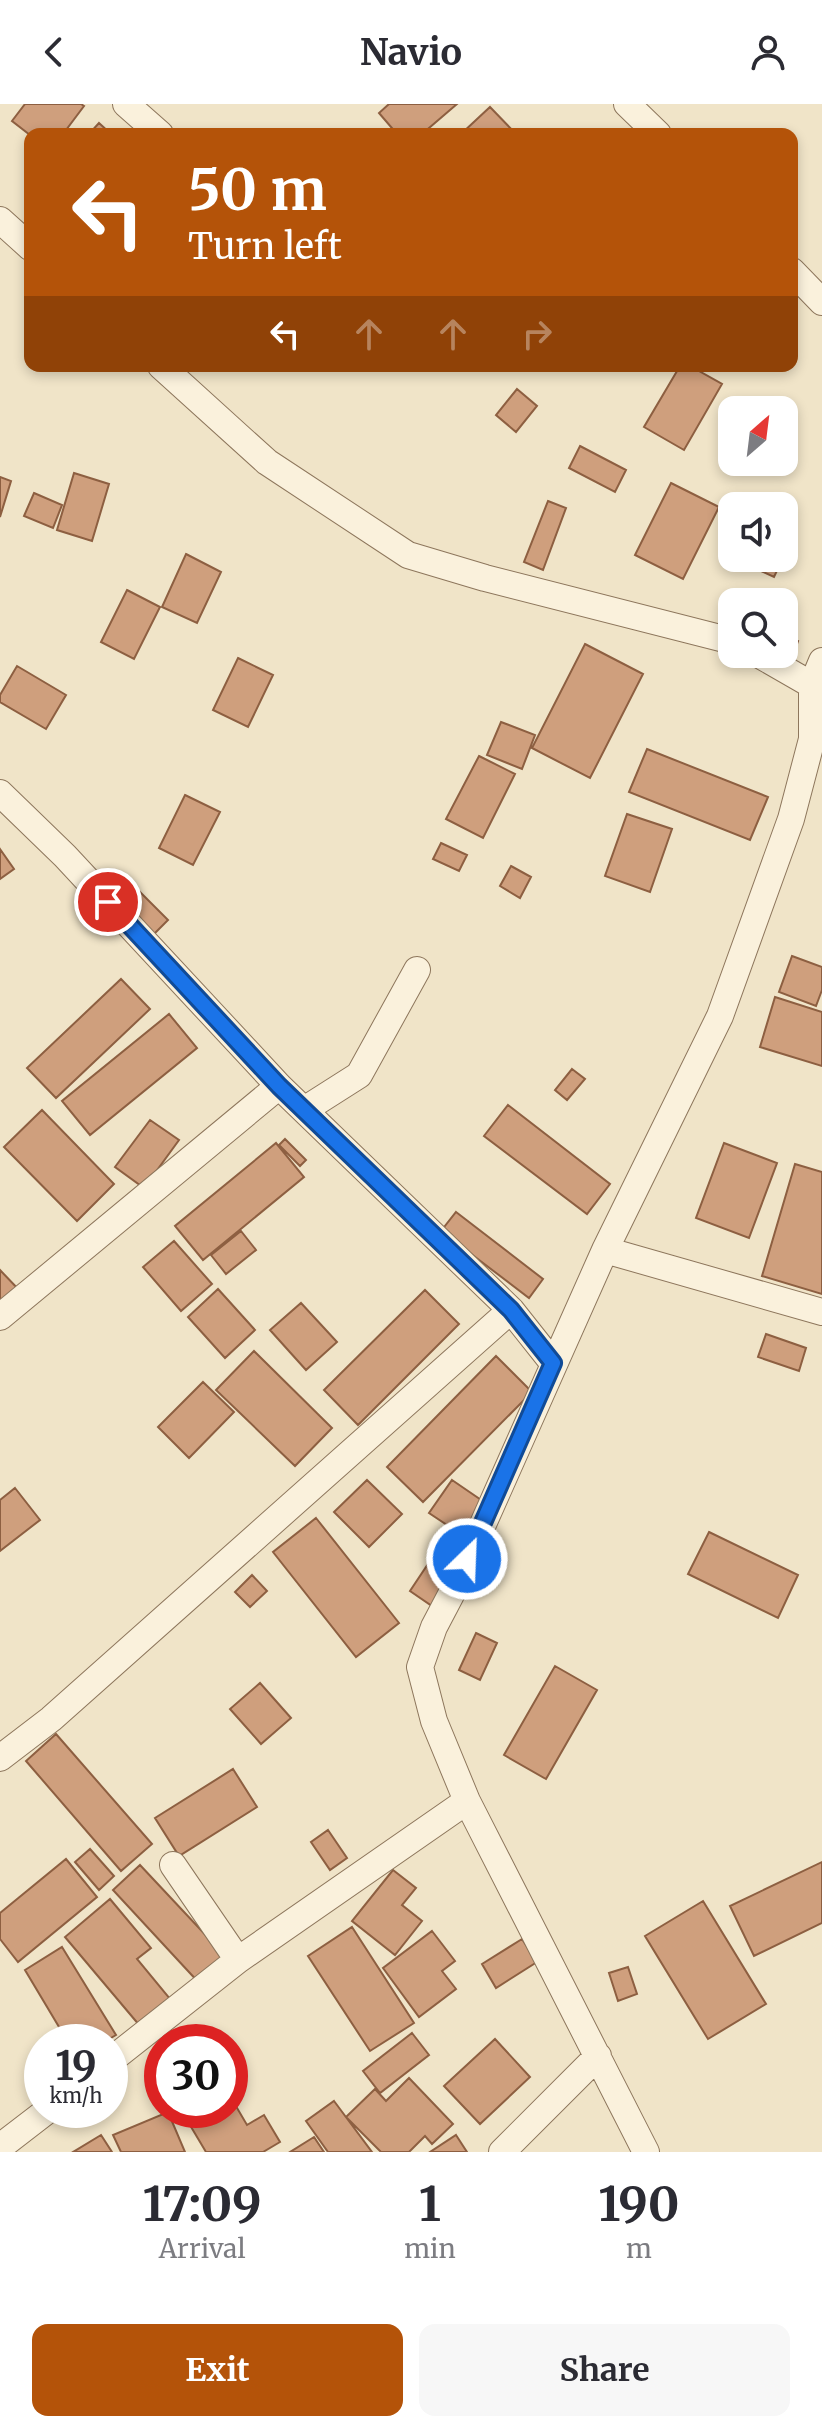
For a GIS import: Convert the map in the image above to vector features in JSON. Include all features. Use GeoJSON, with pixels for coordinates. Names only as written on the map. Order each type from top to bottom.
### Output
{"type":"FeatureCollection","features":[{"type":"Feature","properties":{"kind":"street"},"geometry":{"type":"LineString","coordinates":[[126,104],[153,128]]}},
{"type":"Feature","properties":{"kind":"street"},"geometry":{"type":"LineString","coordinates":[[627,104],[652,128]]}},
{"type":"Feature","properties":{"kind":"street"},"geometry":{"type":"LineString","coordinates":[[0,220],[24,242]]}},
{"type":"Feature","properties":{"kind":"street"},"geometry":{"type":"LineString","coordinates":[[798,277],[822,302]]}},
{"type":"Feature","properties":{"kind":"street"},"geometry":{"type":"LineString","coordinates":[[168,372],[267,462],[408,555],[485,578],[718,637]]}},
{"type":"Feature","properties":{"kind":"street"},"geometry":{"type":"LineString","coordinates":[[646,2152],[467,1801],[434,1721],[420,1667],[434,1627],[455,1587],[605,1250],[720,1016],[791,819],[812,739],[819,677],[795,668]]}},
{"type":"Feature","properties":{"kind":"street"},"geometry":{"type":"LineString","coordinates":[[0,793],[65,856],[279,1086],[511,1310],[553,1363]]}},
{"type":"Feature","properties":{"kind":"street"},"geometry":{"type":"LineString","coordinates":[[304,1110],[359,1075],[417,970]]}},
{"type":"Feature","properties":{"kind":"street"},"geometry":{"type":"LineString","coordinates":[[0,1317],[279,1086]]}},
{"type":"Feature","properties":{"kind":"street"},"geometry":{"type":"LineString","coordinates":[[605,1250],[822,1312]]}},
{"type":"Feature","properties":{"kind":"street"},"geometry":{"type":"LineString","coordinates":[[0,1758],[51,1719],[511,1310]]}},
{"type":"Feature","properties":{"kind":"street"},"geometry":{"type":"LineString","coordinates":[[128,2047],[238,1960],[467,1801]]}},
{"type":"Feature","properties":{"kind":"street"},"geometry":{"type":"LineString","coordinates":[[173,1865],[238,1960]]}},
{"type":"Feature","properties":{"kind":"street"},"geometry":{"type":"LineString","coordinates":[[502,2152],[598,2056]]}},
{"type":"Feature","properties":{"kind":"street"},"geometry":{"type":"LineString","coordinates":[[0,2147],[25,2128]]}},
{"type":"Feature","properties":{"kind":"building"},"geometry":{"type":"Polygon","coordinates":[[[25,104],[84,106],[68,128],[24,130],[12,121],[25,104]]]}},
{"type":"Feature","properties":{"kind":"building"},"geometry":{"type":"Polygon","coordinates":[[[389,104],[457,104],[429,128],[392,128],[379,113],[389,104]]]}},
{"type":"Feature","properties":{"kind":"building"},"geometry":{"type":"Polygon","coordinates":[[[490,107],[510,128],[467,128],[490,107]]]}},
{"type":"Feature","properties":{"kind":"building"},"geometry":{"type":"Polygon","coordinates":[[[676,372],[701,372],[722,384],[684,450],[644,427],[676,372]]]}},
{"type":"Feature","properties":{"kind":"building"},"geometry":{"type":"Polygon","coordinates":[[[517,389],[537,406],[516,432],[496,415],[517,389]]]}},
{"type":"Feature","properties":{"kind":"building"},"geometry":{"type":"Polygon","coordinates":[[[580,446],[626,470],[615,492],[569,468],[580,446]]]}},
{"type":"Feature","properties":{"kind":"building"},"geometry":{"type":"Polygon","coordinates":[[[74,473],[109,484],[92,541],[57,530],[74,473]]]}},
{"type":"Feature","properties":{"kind":"building"},"geometry":{"type":"Polygon","coordinates":[[[0,477],[11,481],[0,517],[0,477]]]}},
{"type":"Feature","properties":{"kind":"building"},"geometry":{"type":"Polygon","coordinates":[[[671,483],[718,506],[683,579],[635,555],[671,483]]]}},
{"type":"Feature","properties":{"kind":"building"},"geometry":{"type":"Polygon","coordinates":[[[34,493],[62,505],[53,528],[24,516],[34,493]]]}},
{"type":"Feature","properties":{"kind":"building"},"geometry":{"type":"Polygon","coordinates":[[[548,501],[566,508],[543,570],[524,562],[548,501]]]}},
{"type":"Feature","properties":{"kind":"building"},"geometry":{"type":"Polygon","coordinates":[[[186,554],[221,572],[197,623],[162,607],[186,554]]]}},
{"type":"Feature","properties":{"kind":"building"},"geometry":{"type":"Polygon","coordinates":[[[127,590],[160,607],[134,659],[101,642],[127,590]]]}},
{"type":"Feature","properties":{"kind":"building"},"geometry":{"type":"Polygon","coordinates":[[[585,644],[643,674],[590,778],[532,748],[585,644]]]}},
{"type":"Feature","properties":{"kind":"building"},"geometry":{"type":"Polygon","coordinates":[[[238,658],[273,675],[248,727],[213,710],[238,658]]]}},
{"type":"Feature","properties":{"kind":"building"},"geometry":{"type":"Polygon","coordinates":[[[17,666],[66,695],[46,729],[0,702],[0,695],[17,666]]]}},
{"type":"Feature","properties":{"kind":"building"},"geometry":{"type":"Polygon","coordinates":[[[501,722],[535,735],[522,769],[487,755],[501,722]]]}},
{"type":"Feature","properties":{"kind":"building"},"geometry":{"type":"Polygon","coordinates":[[[647,749],[768,797],[750,840],[629,792],[647,749]]]}},
{"type":"Feature","properties":{"kind":"building"},"geometry":{"type":"Polygon","coordinates":[[[479,756],[515,774],[483,838],[446,819],[479,756]]]}},
{"type":"Feature","properties":{"kind":"building"},"geometry":{"type":"Polygon","coordinates":[[[185,795],[220,812],[193,865],[159,848],[185,795]]]}},
{"type":"Feature","properties":{"kind":"building"},"geometry":{"type":"Polygon","coordinates":[[[627,814],[672,829],[650,892],[605,876],[627,814]]]}},
{"type":"Feature","properties":{"kind":"building"},"geometry":{"type":"Polygon","coordinates":[[[441,843],[467,855],[459,871],[433,859],[441,843]]]}},
{"type":"Feature","properties":{"kind":"building"},"geometry":{"type":"Polygon","coordinates":[[[0,849],[14,869],[0,879],[0,849]]]}},
{"type":"Feature","properties":{"kind":"building"},"geometry":{"type":"Polygon","coordinates":[[[511,866],[531,877],[520,898],[500,886],[511,866]]]}},
{"type":"Feature","properties":{"kind":"building"},"geometry":{"type":"Polygon","coordinates":[[[132,884],[168,920],[151,937],[115,902],[132,884]]]}},
{"type":"Feature","properties":{"kind":"building"},"geometry":{"type":"Polygon","coordinates":[[[792,956],[822,967],[822,990],[816,1006],[779,992],[792,956]]]}},
{"type":"Feature","properties":{"kind":"building"},"geometry":{"type":"Polygon","coordinates":[[[121,979],[150,1009],[56,1098],[27,1068],[121,979]]]}},
{"type":"Feature","properties":{"kind":"building"},"geometry":{"type":"Polygon","coordinates":[[[775,997],[822,1012],[822,1066],[760,1047],[775,997]]]}},
{"type":"Feature","properties":{"kind":"building"},"geometry":{"type":"Polygon","coordinates":[[[169,1014],[197,1048],[90,1135],[62,1101],[169,1014]]]}},
{"type":"Feature","properties":{"kind":"building"},"geometry":{"type":"Polygon","coordinates":[[[572,1069],[585,1079],[567,1100],[555,1090],[572,1069]]]}},
{"type":"Feature","properties":{"kind":"building"},"geometry":{"type":"Polygon","coordinates":[[[508,1105],[610,1184],[587,1214],[484,1136],[508,1105]]]}},
{"type":"Feature","properties":{"kind":"building"},"geometry":{"type":"Polygon","coordinates":[[[42,1110],[114,1184],[77,1221],[4,1147],[42,1110]]]}},
{"type":"Feature","properties":{"kind":"building"},"geometry":{"type":"Polygon","coordinates":[[[150,1120],[179,1140],[144,1188],[115,1167],[150,1120]]]}},
{"type":"Feature","properties":{"kind":"building"},"geometry":{"type":"Polygon","coordinates":[[[285,1139],[306,1160],[300,1166],[279,1145],[285,1139]]]}},
{"type":"Feature","properties":{"kind":"building"},"geometry":{"type":"Polygon","coordinates":[[[276,1143],[304,1177],[203,1260],[175,1226],[276,1143]]]}},
{"type":"Feature","properties":{"kind":"building"},"geometry":{"type":"Polygon","coordinates":[[[724,1143],[777,1163],[749,1238],[696,1218],[724,1143]]]}},
{"type":"Feature","properties":{"kind":"building"},"geometry":{"type":"Polygon","coordinates":[[[795,1164],[822,1172],[822,1294],[762,1276],[795,1164]]]}},
{"type":"Feature","properties":{"kind":"building"},"geometry":{"type":"Polygon","coordinates":[[[456,1212],[543,1279],[529,1298],[441,1231],[456,1212]]]}},
{"type":"Feature","properties":{"kind":"building"},"geometry":{"type":"Polygon","coordinates":[[[241,1231],[256,1250],[226,1274],[211,1255],[241,1231]]]}},
{"type":"Feature","properties":{"kind":"building"},"geometry":{"type":"Polygon","coordinates":[[[174,1241],[212,1284],[181,1311],[143,1267],[174,1241]]]}},
{"type":"Feature","properties":{"kind":"building"},"geometry":{"type":"Polygon","coordinates":[[[0,1270],[21,1292],[0,1311],[0,1270]]]}},
{"type":"Feature","properties":{"kind":"building"},"geometry":{"type":"Polygon","coordinates":[[[218,1289],[255,1330],[225,1358],[188,1317],[218,1289]]]}},
{"type":"Feature","properties":{"kind":"building"},"geometry":{"type":"Polygon","coordinates":[[[425,1290],[459,1324],[358,1425],[324,1390],[425,1290]]]}},
{"type":"Feature","properties":{"kind":"building"},"geometry":{"type":"Polygon","coordinates":[[[301,1303],[337,1342],[306,1370],[270,1330],[301,1303]]]}},
{"type":"Feature","properties":{"kind":"building"},"geometry":{"type":"Polygon","coordinates":[[[766,1334],[806,1348],[799,1371],[758,1357],[766,1334]]]}},
{"type":"Feature","properties":{"kind":"building"},"geometry":{"type":"Polygon","coordinates":[[[254,1351],[332,1428],[295,1466],[216,1390],[254,1351]]]}},
{"type":"Feature","properties":{"kind":"building"},"geometry":{"type":"Polygon","coordinates":[[[496,1356],[532,1392],[423,1502],[387,1467],[496,1356]]]}},
{"type":"Feature","properties":{"kind":"building"},"geometry":{"type":"Polygon","coordinates":[[[203,1382],[234,1412],[189,1458],[158,1427],[203,1382]]]}},
{"type":"Feature","properties":{"kind":"building"},"geometry":{"type":"Polygon","coordinates":[[[367,1480],[402,1514],[369,1547],[334,1512],[367,1480]]]}},
{"type":"Feature","properties":{"kind":"building"},"geometry":{"type":"Polygon","coordinates":[[[452,1480],[487,1504],[465,1537],[429,1513],[452,1480]]]}},
{"type":"Feature","properties":{"kind":"building"},"geometry":{"type":"Polygon","coordinates":[[[15,1488],[40,1520],[0,1551],[0,1500],[15,1488]]]}},
{"type":"Feature","properties":{"kind":"building"},"geometry":{"type":"Polygon","coordinates":[[[316,1518],[399,1623],[356,1657],[273,1552],[316,1518]]]}},
{"type":"Feature","properties":{"kind":"building"},"geometry":{"type":"Polygon","coordinates":[[[709,1532],[798,1575],[778,1618],[688,1574],[709,1532]]]}},
{"type":"Feature","properties":{"kind":"building"},"geometry":{"type":"Polygon","coordinates":[[[432,1558],[454,1573],[432,1606],[410,1591],[432,1558]]]}},
{"type":"Feature","properties":{"kind":"building"},"geometry":{"type":"Polygon","coordinates":[[[252,1575],[267,1591],[250,1607],[235,1592],[252,1575]]]}},
{"type":"Feature","properties":{"kind":"building"},"geometry":{"type":"Polygon","coordinates":[[[476,1633],[497,1643],[480,1680],[459,1670],[476,1633]]]}},
{"type":"Feature","properties":{"kind":"building"},"geometry":{"type":"Polygon","coordinates":[[[555,1666],[597,1690],[546,1779],[504,1755],[555,1666]]]}},
{"type":"Feature","properties":{"kind":"building"},"geometry":{"type":"Polygon","coordinates":[[[260,1683],[291,1718],[261,1744],[230,1709],[260,1683]]]}},
{"type":"Feature","properties":{"kind":"building"},"geometry":{"type":"Polygon","coordinates":[[[56,1734],[152,1844],[121,1871],[26,1761],[56,1734]]]}},
{"type":"Feature","properties":{"kind":"building"},"geometry":{"type":"Polygon","coordinates":[[[233,1769],[257,1807],[179,1856],[155,1818],[233,1769]]]}},
{"type":"Feature","properties":{"kind":"building"},"geometry":{"type":"Polygon","coordinates":[[[328,1830],[347,1858],[330,1870],[311,1842],[328,1830]]]}},
{"type":"Feature","properties":{"kind":"building"},"geometry":{"type":"Polygon","coordinates":[[[90,1849],[114,1876],[99,1890],[75,1862],[90,1849]]]}},
{"type":"Feature","properties":{"kind":"building"},"geometry":{"type":"Polygon","coordinates":[[[66,1859],[97,1897],[18,1962],[0,1939],[0,1913],[66,1859]]]}},
{"type":"Feature","properties":{"kind":"building"},"geometry":{"type":"Polygon","coordinates":[[[822,1862],[822,1923],[754,1956],[730,1906],[822,1862]]]}},
{"type":"Feature","properties":{"kind":"building"},"geometry":{"type":"Polygon","coordinates":[[[140,1865],[229,1960],[201,1985],[113,1890],[140,1865]]]}},
{"type":"Feature","properties":{"kind":"building"},"geometry":{"type":"Polygon","coordinates":[[[393,1870],[416,1888],[402,1905],[422,1921],[395,1955],[352,1921],[393,1870]]]}},
{"type":"Feature","properties":{"kind":"building"},"geometry":{"type":"Polygon","coordinates":[[[110,1899],[151,1948],[137,1959],[171,2000],[140,2026],[65,1937],[110,1899]]]}},
{"type":"Feature","properties":{"kind":"building"},"geometry":{"type":"Polygon","coordinates":[[[703,1901],[766,2004],[708,2039],[645,1936],[703,1901]]]}},
{"type":"Feature","properties":{"kind":"building"},"geometry":{"type":"Polygon","coordinates":[[[352,1927],[414,2023],[370,2051],[308,1956],[352,1927]]]}},
{"type":"Feature","properties":{"kind":"building"},"geometry":{"type":"Polygon","coordinates":[[[432,1931],[455,1961],[442,1971],[456,1989],[419,2017],[383,1968],[432,1931]]]}},
{"type":"Feature","properties":{"kind":"building"},"geometry":{"type":"Polygon","coordinates":[[[522,1939],[537,1962],[496,1988],[482,1964],[522,1939]]]}},
{"type":"Feature","properties":{"kind":"building"},"geometry":{"type":"Polygon","coordinates":[[[62,1947],[109,2024],[57,2024],[25,1970],[62,1947]]]}},
{"type":"Feature","properties":{"kind":"building"},"geometry":{"type":"Polygon","coordinates":[[[628,1967],[637,1994],[618,2001],[609,1973],[628,1967]]]}},
{"type":"Feature","properties":{"kind":"building"},"geometry":{"type":"Polygon","coordinates":[[[412,2033],[429,2055],[380,2093],[363,2071],[412,2033]]]}},
{"type":"Feature","properties":{"kind":"building"},"geometry":{"type":"Polygon","coordinates":[[[495,2039],[530,2077],[480,2124],[444,2086],[495,2039]]]}},
{"type":"Feature","properties":{"kind":"building"},"geometry":{"type":"Polygon","coordinates":[[[409,2078],[453,2124],[432,2144],[425,2136],[409,2152],[381,2152],[346,2117],[375,2089],[386,2101],[409,2078]]]}},
{"type":"Feature","properties":{"kind":"building"},"geometry":{"type":"Polygon","coordinates":[[[334,2101],[372,2152],[328,2152],[306,2121],[334,2101]]]}},
{"type":"Feature","properties":{"kind":"building"},"geometry":{"type":"Polygon","coordinates":[[[264,2115],[280,2142],[263,2152],[206,2152],[192,2128],[248,2128],[248,2124],[264,2115]]]}},
{"type":"Feature","properties":{"kind":"building"},"geometry":{"type":"Polygon","coordinates":[[[144,2122],[144,2128],[175,2128],[185,2152],[121,2152],[113,2135],[144,2122]]]}},
{"type":"Feature","properties":{"kind":"building"},"geometry":{"type":"Polygon","coordinates":[[[101,2135],[112,2152],[73,2152],[101,2135]]]}},
{"type":"Feature","properties":{"kind":"building"},"geometry":{"type":"Polygon","coordinates":[[[456,2135],[467,2152],[430,2152],[456,2135]]]}},
{"type":"Feature","properties":{"kind":"building"},"geometry":{"type":"Polygon","coordinates":[[[314,2137],[324,2152],[290,2152],[314,2137]]]}},
{"type":"Feature","properties":{"kind":"route"},"geometry":{"type":"LineString","coordinates":[[108,902],[279,1086],[511,1310],[553,1363],[467,1559]]}}]}
